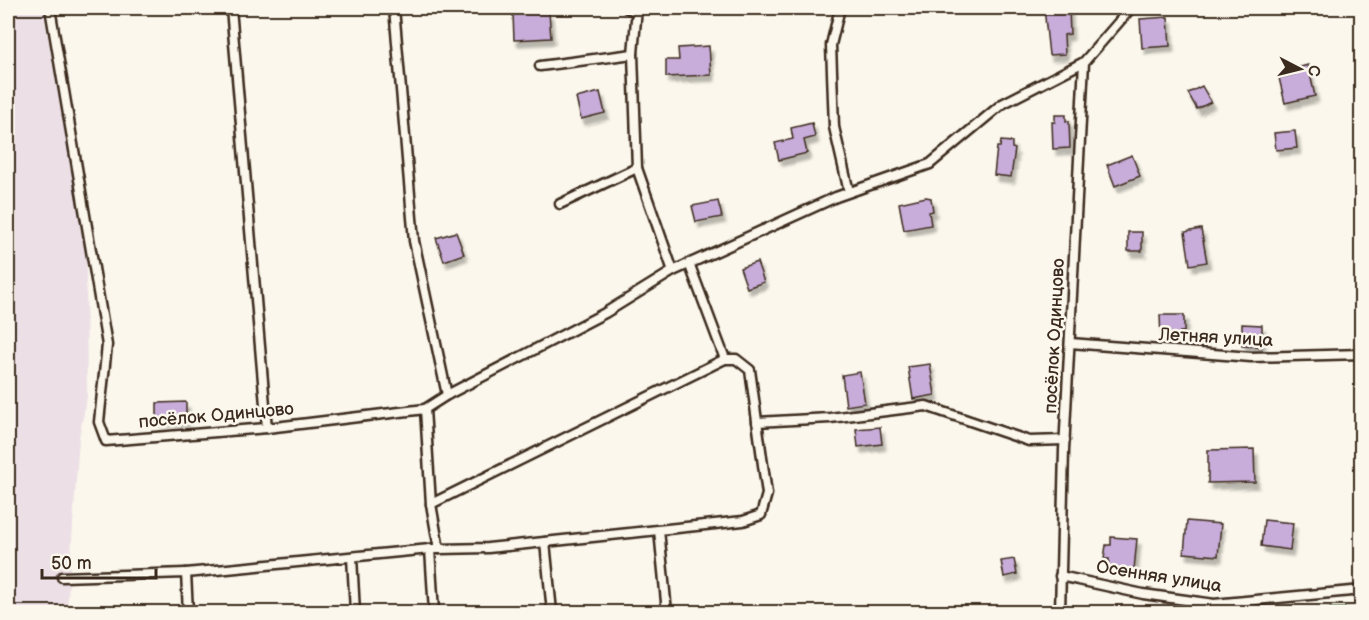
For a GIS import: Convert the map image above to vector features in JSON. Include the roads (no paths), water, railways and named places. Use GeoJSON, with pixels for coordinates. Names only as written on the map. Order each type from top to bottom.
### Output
{"type":"FeatureCollection","features":[{"type":"Feature","properties":{"kind":"lane","name":"посёлок Одинцово"},"geometry":{"type":"LineString","coordinates":[[50,8],[107,345],[99,422],[106,441],[267,428],[425,409],[447,395],[605,314],[689,263],[849,192],[930,164],[1002,104],[1084,62],[1131,8]]}},
{"type":"Feature","properties":{"kind":"lane"},"geometry":{"type":"LineString","coordinates":[[231,8],[267,428]]}},
{"type":"Feature","properties":{"kind":"lane"},"geometry":{"type":"LineString","coordinates":[[394,8],[414,241],[447,395]]}},
{"type":"Feature","properties":{"kind":"lane"},"geometry":{"type":"LineString","coordinates":[[627,8],[637,10],[633,54],[637,168],[673,271]]}},
{"type":"Feature","properties":{"kind":"lane"},"geometry":{"type":"LineString","coordinates":[[840,8],[831,45],[834,127],[849,192]]}},
{"type":"Feature","properties":{"kind":"lane"},"geometry":{"type":"LineString","coordinates":[[540,66],[633,54]]}},
{"type":"Feature","properties":{"kind":"lane","name":"посёлок Одинцово"},"geometry":{"type":"LineString","coordinates":[[1060,612],[1065,440],[1084,62]]}},
{"type":"Feature","properties":{"kind":"lane"},"geometry":{"type":"LineString","coordinates":[[560,204],[637,168]]}},
{"type":"Feature","properties":{"kind":"lane"},"geometry":{"type":"LineString","coordinates":[[689,263],[725,359]]}},
{"type":"Feature","properties":{"kind":"lane","name":"Летняя улица"},"geometry":{"type":"LineString","coordinates":[[1070,343],[1251,357],[1362,354]]}},
{"type":"Feature","properties":{"kind":"lane"},"geometry":{"type":"LineString","coordinates":[[62,577],[186,573],[434,549],[488,548],[743,521],[761,515],[767,494],[750,370],[736,359],[725,359],[432,504]]}},
{"type":"Feature","properties":{"kind":"lane"},"geometry":{"type":"LineString","coordinates":[[757,422],[830,418],[926,406],[1029,441],[1065,440]]}},
{"type":"Feature","properties":{"kind":"lane"},"geometry":{"type":"LineString","coordinates":[[425,409],[434,549],[434,612]]}},
{"type":"Feature","properties":{"kind":"lane"},"geometry":{"type":"LineString","coordinates":[[659,530],[667,612]]}},
{"type":"Feature","properties":{"kind":"lane"},"geometry":{"type":"LineString","coordinates":[[545,542],[552,612]]}},
{"type":"Feature","properties":{"kind":"lane"},"geometry":{"type":"LineString","coordinates":[[352,557],[355,612]]}},
{"type":"Feature","properties":{"kind":"lane"},"geometry":{"type":"LineString","coordinates":[[186,573],[188,612]]}},
{"type":"Feature","properties":{"kind":"lane","name":"Осенняя улица"},"geometry":{"type":"LineString","coordinates":[[1060,576],[1143,594],[1214,604],[1362,590]]}}]}
